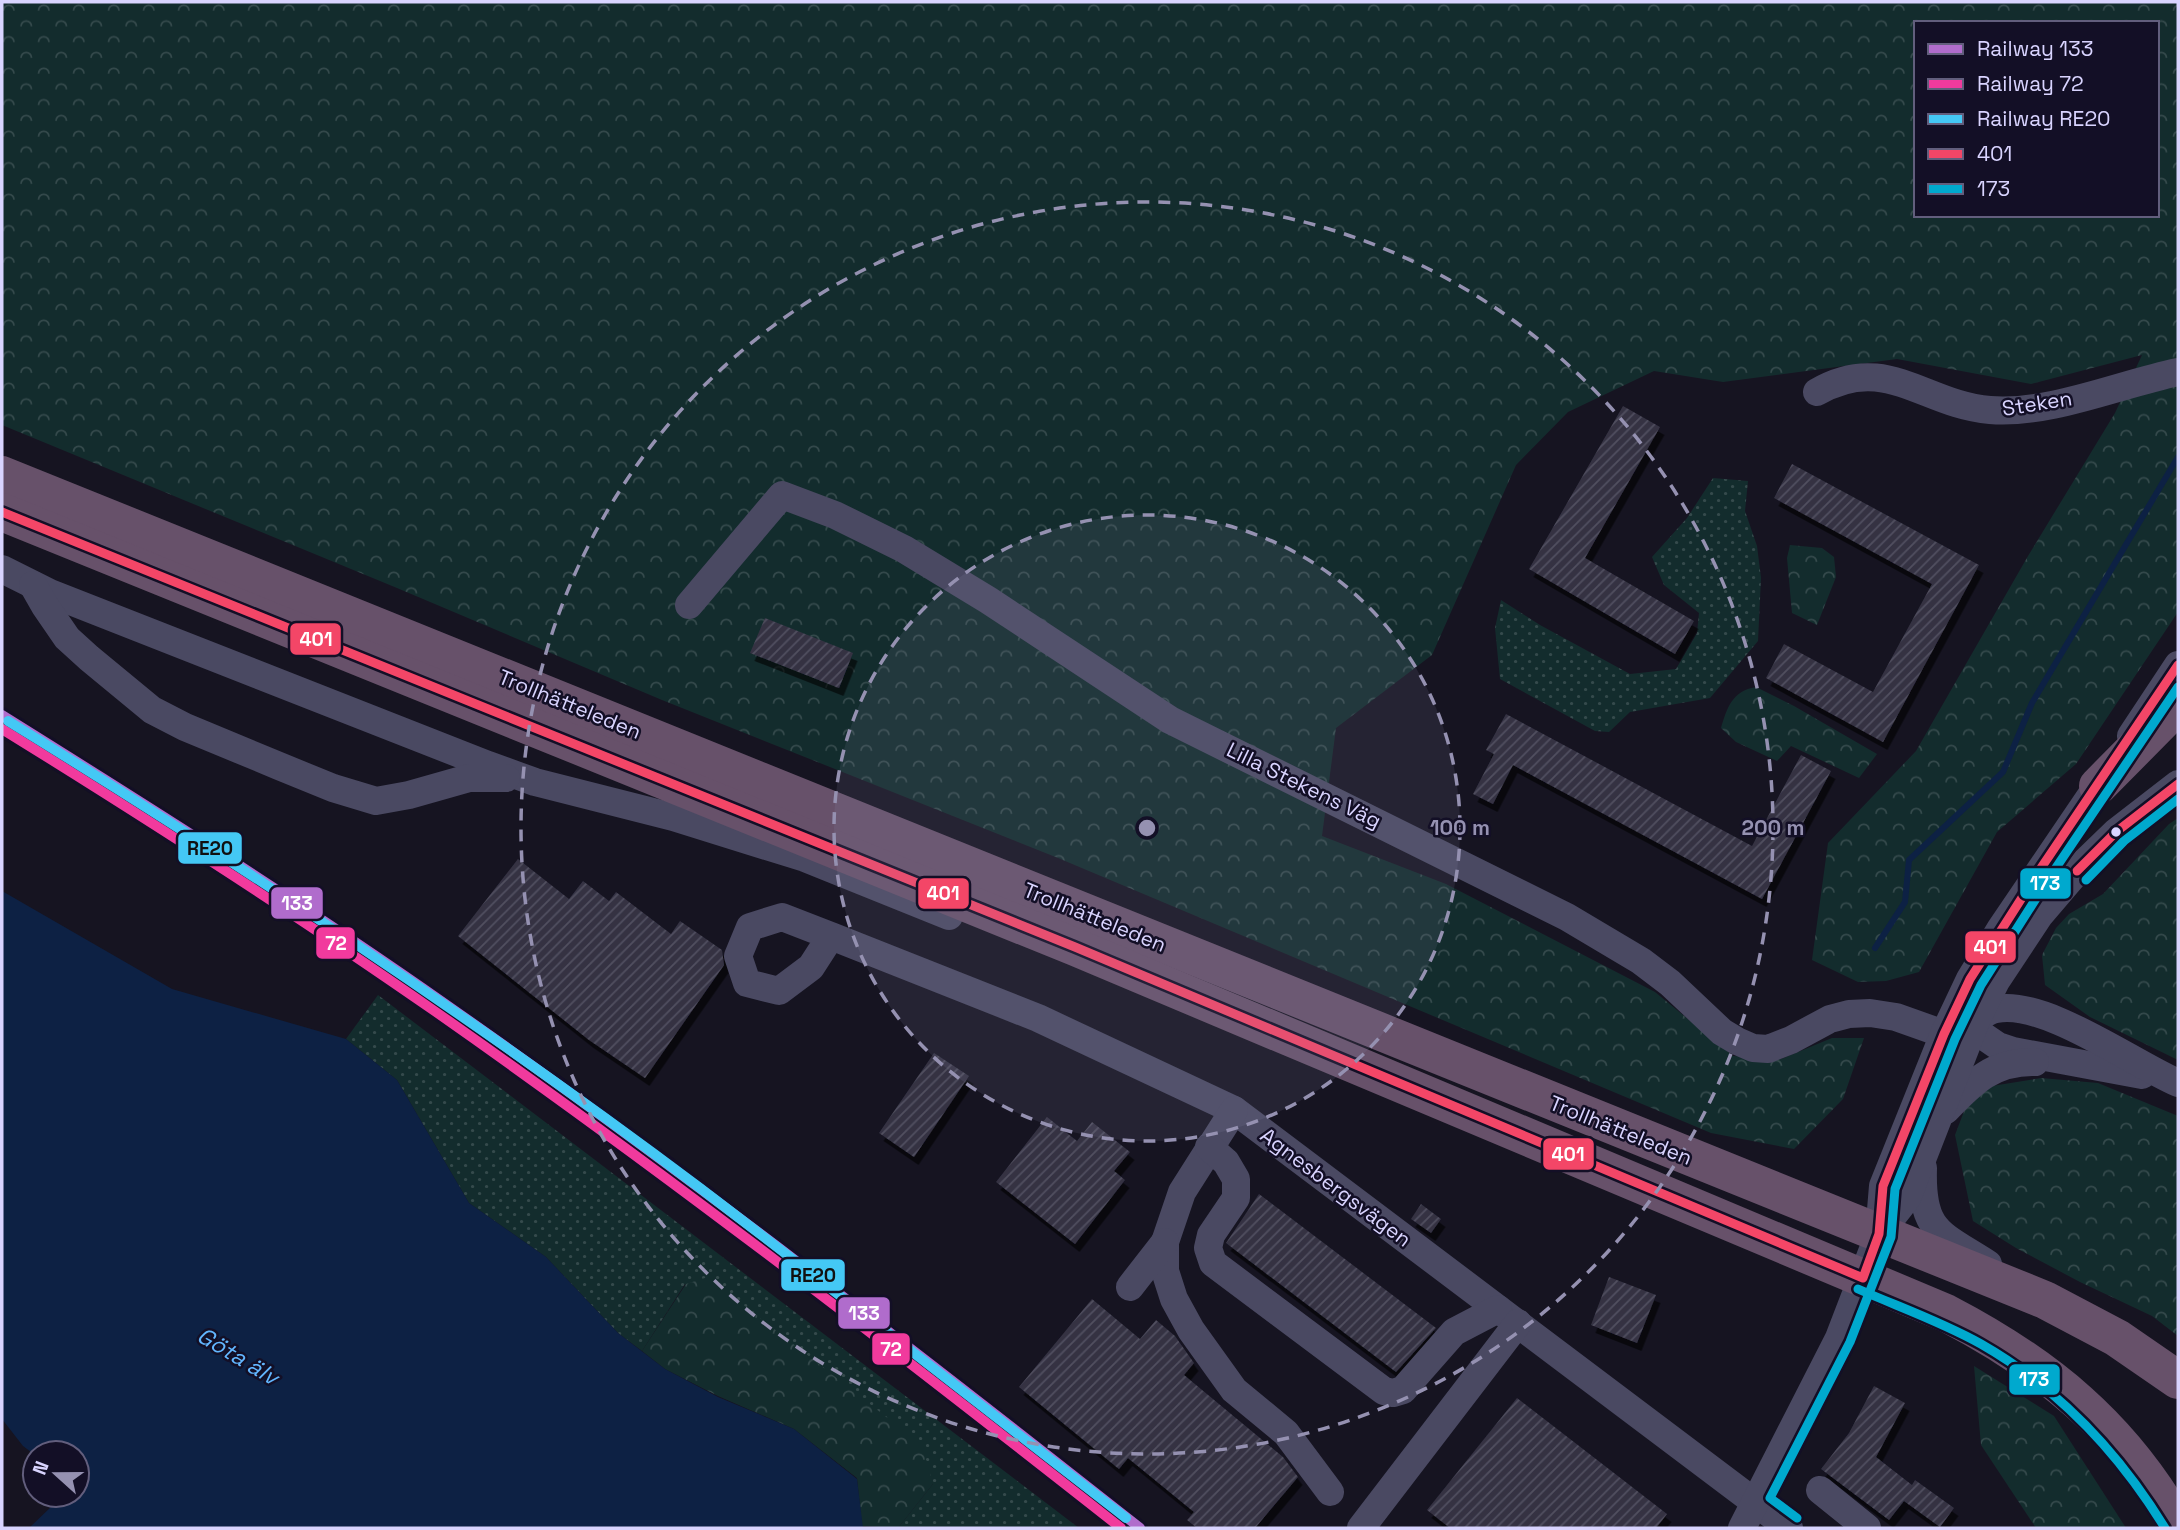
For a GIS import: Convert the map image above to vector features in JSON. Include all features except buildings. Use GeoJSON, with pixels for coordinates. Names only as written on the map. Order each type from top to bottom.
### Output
{"type":"FeatureCollection","features":[{"type":"Feature","properties":{"kind":"highway","name":"Trollhätteleden"},"geometry":{"type":"LineString","coordinates":[[2,475],[2045,1300],[2117,1338],[2178,1380]]}},
{"type":"Feature","properties":{"kind":"highway","name":"Trollhätteleden"},"geometry":{"type":"LineString","coordinates":[[2,512],[1208,1002],[1946,1313],[1989,1336],[2072,1394],[2102,1422],[2133,1460],[2178,1526]]}},
{"type":"Feature","properties":{"kind":"highway"},"geometry":{"type":"LineString","coordinates":[[2098,786],[2178,705]]}},
{"type":"Feature","properties":{"kind":"street","name":"Steken"},"geometry":{"type":"LineString","coordinates":[[1817,392],[1834,383],[1874,377],[1889,378],[1943,400],[1971,407],[2011,411],[2065,401],[2178,372]]}},
{"type":"Feature","properties":{"kind":"street","name":"Lilla Stekens Väg"},"geometry":{"type":"LineString","coordinates":[[690,605],[782,495],[835,515],[904,549],[999,607],[1170,719],[1567,917],[1641,961],[1670,983],[1722,1032],[1737,1041],[1753,1048],[1768,1049],[1830,1019],[1849,1014],[1870,1013],[1896,1017],[1944,1034]]}},
{"type":"Feature","properties":{"kind":"street"},"geometry":{"type":"LineString","coordinates":[[2,569],[33,585],[394,729],[535,782],[685,820],[805,858],[1164,1002],[1208,1002]]}},
{"type":"Feature","properties":{"kind":"street"},"geometry":{"type":"LineString","coordinates":[[33,585],[58,625],[78,649],[160,716],[333,788],[376,801],[481,776],[535,782]]}},
{"type":"Feature","properties":{"kind":"street"},"geometry":{"type":"LineString","coordinates":[[1742,1528],[1839,1338],[1879,1234],[1883,1186],[1944,1034],[1970,979],[2001,928],[2178,665]]}},
{"type":"Feature","properties":{"kind":"street"},"geometry":{"type":"LineString","coordinates":[[1879,1234],[1907,1198],[1976,1021],[1996,981],[2039,916],[2062,887],[2116,832],[2178,784]]}},
{"type":"Feature","properties":{"kind":"street","name":"Agnesbergsvägen"},"geometry":{"type":"LineString","coordinates":[[831,936],[1038,1018],[1234,1110],[1508,1316],[1665,1420],[1755,1502],[1789,1528]]}},
{"type":"Feature","properties":{"kind":"street"},"geometry":{"type":"LineString","coordinates":[[1944,1034],[1976,1021],[1993,1009],[2025,1010],[2059,1022],[2177,1082]]}},
{"type":"Feature","properties":{"kind":"street"},"geometry":{"type":"LineString","coordinates":[[1976,1021],[1979,1033],[1998,1046],[2038,1057],[2177,1082]]}},
{"type":"Feature","properties":{"kind":"street"},"geometry":{"type":"LineString","coordinates":[[1937,1120],[1972,1083],[1999,1067],[2019,1062],[2087,1064]]}},
{"type":"Feature","properties":{"kind":"street"},"geometry":{"type":"LineString","coordinates":[[1234,1110],[1182,1192],[1165,1242],[1165,1271],[1174,1299],[1191,1330],[1234,1390],[1286,1433],[1330,1492]]}},
{"type":"Feature","properties":{"kind":"street"},"geometry":{"type":"LineString","coordinates":[[1209,1147],[1226,1162],[1236,1179],[1236,1198],[1212,1235],[1208,1248],[1213,1263],[1384,1391],[1393,1393],[1403,1390],[1454,1332],[1464,1325],[1508,1316]]}},
{"type":"Feature","properties":{"kind":"street"},"geometry":{"type":"LineString","coordinates":[[1923,1155],[1923,1204],[1929,1220],[1941,1234],[2045,1300]]}},
{"type":"Feature","properties":{"kind":"street"},"geometry":{"type":"LineString","coordinates":[[1130,1287],[1165,1242]]}},
{"type":"Feature","properties":{"kind":"street"},"geometry":{"type":"LineString","coordinates":[[1361,1528],[1429,1441],[1508,1316]]}},
{"type":"Feature","properties":{"kind":"street"},"geometry":{"type":"LineString","coordinates":[[1820,1490],[1867,1528]]}},
{"type":"Feature","properties":{"kind":"green space"},"geometry":{"type":"Polygon","coordinates":[[[2,2],[2178,2],[2178,612],[2076,764],[1997,832],[1919,972],[1886,981],[1858,982],[1812,960],[1828,843],[1916,751],[2028,556],[2115,413],[2142,355],[2031,384],[1897,359],[1723,382],[1654,371],[1568,412],[1516,465],[1432,655],[1336,728],[1322,836],[1446,884],[1655,992],[1733,1056],[1781,1059],[1832,1038],[1864,1038],[1843,1099],[1794,1149],[1711,1133],[1058,858],[662,700],[2,425],[2,2]]]}},
{"type":"Feature","properties":{"kind":"green space"},"geometry":{"type":"Polygon","coordinates":[[[1713,478],[1748,481],[1745,511],[1757,546],[1761,578],[1758,641],[1710,698],[1630,712],[1609,732],[1595,731],[1500,679],[1495,628],[1501,600],[1540,625],[1630,674],[1676,669],[1697,633],[1699,613],[1664,585],[1652,557],[1687,518],[1713,478]]]}},
{"type":"Feature","properties":{"kind":"green space"},"geometry":{"type":"Polygon","coordinates":[[[1790,545],[1822,548],[1834,557],[1836,577],[1817,625],[1792,613],[1787,558],[1790,545]]]}},
{"type":"Feature","properties":{"kind":"green space"},"geometry":{"type":"Polygon","coordinates":[[[1756,687],[1877,754],[1859,778],[1791,746],[1777,761],[1736,742],[1721,728],[1726,714],[1736,696],[1756,687]]]}},
{"type":"Feature","properties":{"kind":"green space"},"geometry":{"type":"Polygon","coordinates":[[[2178,818],[2178,1060],[2090,1017],[2045,985],[2042,955],[2056,928],[2069,914],[2103,894],[2169,824],[2178,818]]]}},
{"type":"Feature","properties":{"kind":"green space"},"geometry":{"type":"Polygon","coordinates":[[[378,995],[1079,1528],[898,1528],[933,1484],[685,1284],[642,1351],[618,1333],[546,1257],[469,1203],[397,1080],[346,1039],[378,995]]]}},
{"type":"Feature","properties":{"kind":"green space"},"geometry":{"type":"Polygon","coordinates":[[[2041,1078],[2098,1083],[2178,1116],[2178,1336],[2152,1316],[2080,1282],[2016,1248],[1973,1221],[1955,1135],[1966,1106],[1992,1086],[2041,1078]]]}},
{"type":"Feature","properties":{"kind":"green space"},"geometry":{"type":"Polygon","coordinates":[[[708,1277],[922,1445],[933,1484],[898,1528],[862,1526],[857,1478],[794,1429],[718,1396],[665,1369],[642,1351],[686,1284],[708,1277]]]}},
{"type":"Feature","properties":{"kind":"green space"},"geometry":{"type":"Polygon","coordinates":[[[1974,1366],[2054,1416],[2126,1528],[2036,1528],[1981,1445],[1974,1366]]]}},
{"type":"Feature","properties":{"kind":"water","name":"Göta älv"},"geometry":{"type":"Polygon","coordinates":[[[2,891],[172,989],[346,1039],[397,1080],[469,1203],[546,1257],[618,1333],[665,1369],[718,1397],[794,1429],[857,1479],[863,1528],[29,1528],[49,1509],[91,1509],[91,1439],[21,1439],[21,1443],[2,1419],[2,891]]]}},
{"type":"Feature","properties":{"kind":"waterway"},"geometry":{"type":"LineString","coordinates":[[1875,948],[1905,902],[1909,860],[2003,772],[2032,703],[2178,457]]}},
{"type":"Feature","properties":{"kind":"rail line","name":"133"},"geometry":{"type":"LineString","coordinates":[[2,715],[280,892],[390,965],[533,1066],[796,1261],[1140,1528]]}},
{"type":"Feature","properties":{"kind":"rail line","name":"RE20"},"geometry":{"type":"LineString","coordinates":[[8,721],[273,889],[532,1065],[700,1188],[1126,1518]]}},
{"type":"Feature","properties":{"kind":"rail line","name":"72"},"geometry":{"type":"LineString","coordinates":[[2,729],[275,903],[523,1074],[782,1265],[1121,1528]]}},
{"type":"Feature","properties":{"kind":"transit line","name":"401"},"geometry":{"type":"LineString","coordinates":[[2,512],[1075,947],[1863,1278],[1879,1234],[1883,1186],[1944,1034],[1970,979],[2039,871],[2178,665]]}},
{"type":"Feature","properties":{"kind":"transit line","name":"173"},"geometry":{"type":"LineString","coordinates":[[1797,1518],[1770,1498],[1850,1342],[1891,1237],[1895,1189],[1955,1039],[1981,985],[2049,878],[2178,687]]}},
{"type":"Feature","properties":{"kind":"transit line","name":"401"},"geometry":{"type":"LineString","coordinates":[[2077,871],[2116,832],[2178,784]]}},
{"type":"Feature","properties":{"kind":"transit line","name":"173"},"geometry":{"type":"LineString","coordinates":[[2086,880],[2124,841],[2178,799]]}},
{"type":"Feature","properties":{"kind":"transit line","name":"173"},"geometry":{"type":"LineString","coordinates":[[1858,1289],[1966,1336],[2009,1361],[2036,1381],[2085,1424],[2107,1448],[2165,1528]]}}]}
